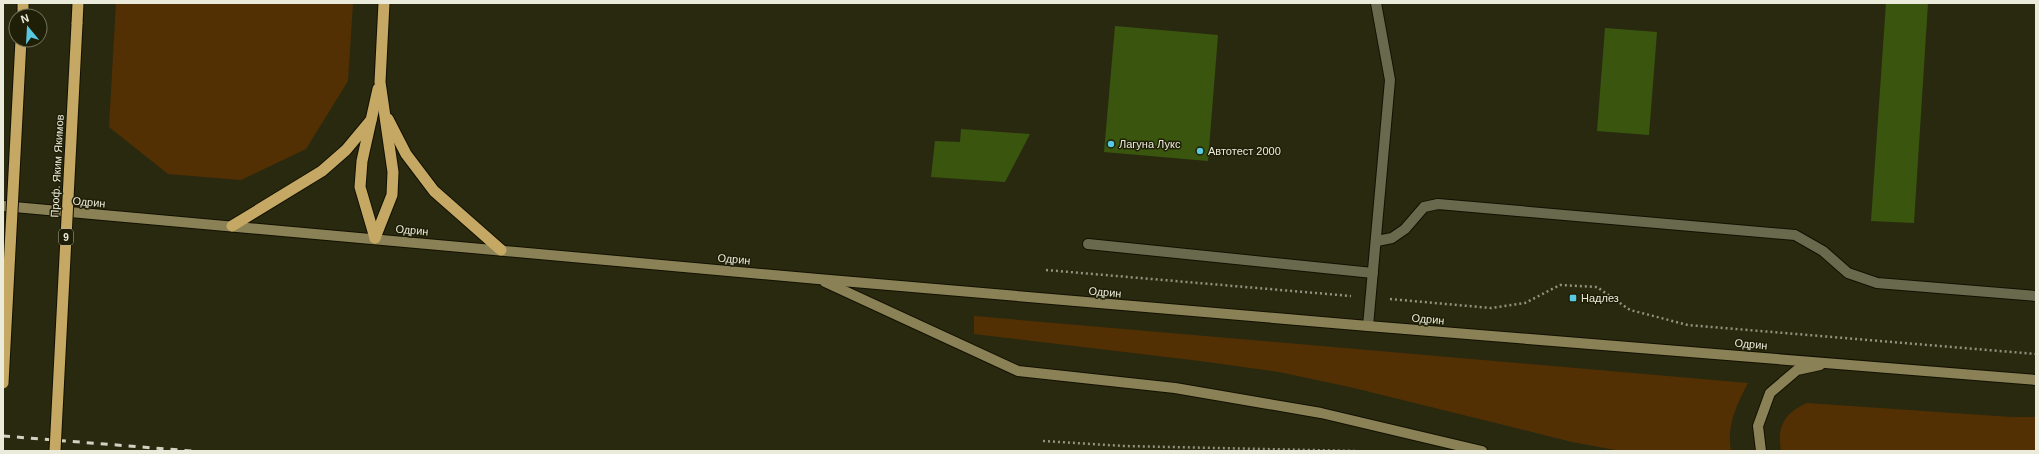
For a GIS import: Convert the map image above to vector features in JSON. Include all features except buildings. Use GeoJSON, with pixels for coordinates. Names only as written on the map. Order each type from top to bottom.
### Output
{"type":"FeatureCollection","features":[{"type":"Feature","properties":{"kind":"highway","name":"Проф. Яким Якимов"},"geometry":{"type":"LineString","coordinates":[[55,451],[78,3]]}},
{"type":"Feature","properties":{"kind":"highway"},"geometry":{"type":"LineString","coordinates":[[374,238],[360,187],[362,161],[380,82],[384,3]]}},
{"type":"Feature","properties":{"kind":"highway"},"geometry":{"type":"LineString","coordinates":[[3,383],[21,48]]}},
{"type":"Feature","properties":{"kind":"highway"},"geometry":{"type":"LineString","coordinates":[[374,238],[392,195],[393,172],[380,82]]}},
{"type":"Feature","properties":{"kind":"highway"},"geometry":{"type":"LineString","coordinates":[[384,111],[406,154],[434,191],[501,250]]}},
{"type":"Feature","properties":{"kind":"highway"},"geometry":{"type":"LineString","coordinates":[[232,226],[322,171],[346,150],[371,120]]}},
{"type":"Feature","properties":{"kind":"main road","name":"Одрин"},"geometry":{"type":"LineString","coordinates":[[3,206],[374,238],[818,279],[1368,326],[1832,362],[2036,380]]}},
{"type":"Feature","properties":{"kind":"main road","name":"Одрин"},"geometry":{"type":"LineString","coordinates":[[818,279],[1018,371],[1175,388],[1321,412],[1482,451]]}},
{"type":"Feature","properties":{"kind":"main road"},"geometry":{"type":"LineString","coordinates":[[1761,451],[1758,426],[1770,393],[1797,370],[1832,362]]}},
{"type":"Feature","properties":{"kind":"lane"},"geometry":{"type":"LineString","coordinates":[[1368,326],[1377,241],[1390,80],[1376,3]]}},
{"type":"Feature","properties":{"kind":"lane"},"geometry":{"type":"LineString","coordinates":[[1377,241],[1392,238],[1405,229],[1424,207],[1438,204],[1795,235],[1823,251],[1848,273],[1877,283],[2036,296]]}},
{"type":"Feature","properties":{"kind":"lane"},"geometry":{"type":"LineString","coordinates":[[1088,244],[1373,273]]}},
{"type":"Feature","properties":{"kind":"path"},"geometry":{"type":"LineString","coordinates":[[1046,270],[1491,308],[1525,303],[1560,285],[1597,287],[1630,310],[1688,324],[2036,354]]}},
{"type":"Feature","properties":{"kind":"path"},"geometry":{"type":"LineString","coordinates":[[1044,441],[1124,446],[1357,451]]}},
{"type":"Feature","properties":{"kind":"shaded area"},"geometry":{"type":"Polygon","coordinates":[[[116,3],[353,3],[348,81],[306,149],[241,180],[168,174],[109,127],[116,3]]]}},
{"type":"Feature","properties":{"kind":"shaded area"},"geometry":{"type":"Polygon","coordinates":[[[974,316],[1748,383],[1736,407],[1731,424],[1731,451],[1621,451],[1572,442],[1354,388],[1279,372],[974,334],[974,316]]]}},
{"type":"Feature","properties":{"kind":"shaded area"},"geometry":{"type":"Polygon","coordinates":[[[1807,403],[2011,417],[2036,417],[2036,451],[1781,451],[1780,435],[1784,422],[1793,411],[1807,403]]]}},
{"type":"Feature","properties":{"kind":"railway"},"geometry":{"type":"LineString","coordinates":[[3,436],[192,451]]}},
{"type":"Feature","properties":{"kind":"place","name":"Лагуна Лукс"},"geometry":{"type":"Point","coordinates":[1111,144]}},
{"type":"Feature","properties":{"kind":"place","name":"Автотест 2000"},"geometry":{"type":"Point","coordinates":[1200,151]}},
{"type":"Feature","properties":{"kind":"place","name":"Надлез"},"geometry":{"type":"Point","coordinates":[1573,298]}}]}
